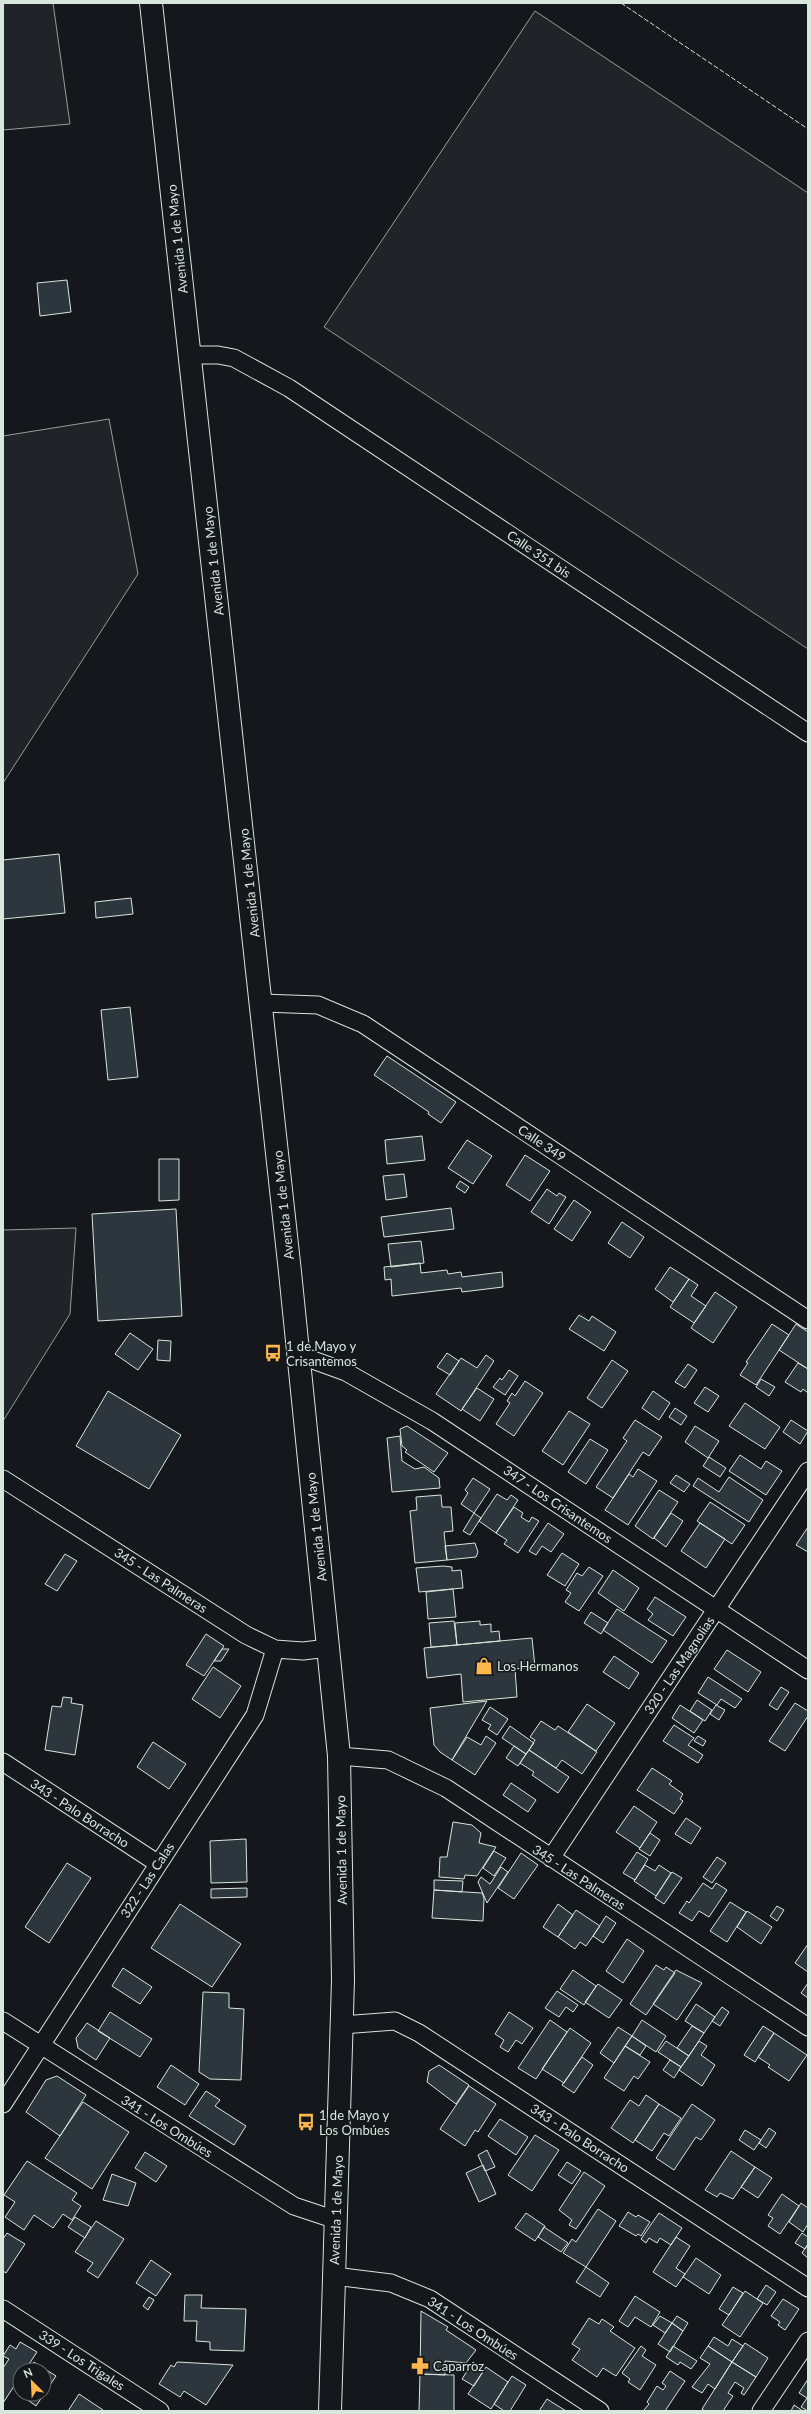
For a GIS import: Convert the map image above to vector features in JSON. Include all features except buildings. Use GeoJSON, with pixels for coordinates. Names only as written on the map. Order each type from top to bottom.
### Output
{"type":"FeatureCollection","features":[{"type":"Feature","properties":{"kind":"main road","name":"Avenida 1 de Mayo"},"geometry":{"type":"LineString","coordinates":[[151,3],[262,1003],[299,1355],[338,1756],[344,1980],[330,2411]]}},
{"type":"Feature","properties":{"kind":"street","name":"Calle 351 bis"},"geometry":{"type":"LineString","coordinates":[[190,355],[218,355],[234,358],[268,378],[289,388],[808,733]]}},
{"type":"Feature","properties":{"kind":"street","name":"Calle 349"},"geometry":{"type":"LineString","coordinates":[[262,1003],[318,1005],[363,1024],[808,1320]]}},
{"type":"Feature","properties":{"kind":"street","name":"347 - Los Crisantemos"},"geometry":{"type":"LineString","coordinates":[[299,1355],[346,1372],[432,1421],[808,1670]]}},
{"type":"Feature","properties":{"kind":"street","name":"320 - Las Magnolias"},"geometry":{"type":"LineString","coordinates":[[550,1858],[808,1472]]}},
{"type":"Feature","properties":{"kind":"street","name":"345 - Las Palmeras"},"geometry":{"type":"LineString","coordinates":[[3,1479],[246,1635],[275,1649],[303,1650],[328,1648]]}},
{"type":"Feature","properties":{"kind":"street","name":"322 - Las Calas"},"geometry":{"type":"LineString","coordinates":[[3,2104],[157,1863],[255,1714],[275,1649]]}},
{"type":"Feature","properties":{"kind":"street","name":"345 - Las Palmeras"},"geometry":{"type":"LineString","coordinates":[[338,1756],[388,1760],[446,1788],[808,2028]]}},
{"type":"Feature","properties":{"kind":"street","name":"343 - Palo Borracho"},"geometry":{"type":"LineString","coordinates":[[3,1762],[157,1863]]}},
{"type":"Feature","properties":{"kind":"street","name":"341 - Los Ombúes"},"geometry":{"type":"LineString","coordinates":[[3,2021],[40,2046],[294,2206],[336,2220]]}},
{"type":"Feature","properties":{"kind":"street","name":"343 - Palo Borracho"},"geometry":{"type":"LineString","coordinates":[[342,2025],[394,2021],[419,2033],[808,2288]]}},
{"type":"Feature","properties":{"kind":"street","name":"341 - Los Ombúes"},"geometry":{"type":"LineString","coordinates":[[334,2276],[391,2283],[430,2299],[600,2411]]}},
{"type":"Feature","properties":{"kind":"street","name":"339 - Los Trigales"},"geometry":{"type":"LineString","coordinates":[[3,2308],[160,2411]]}},
{"type":"Feature","properties":{"kind":"street"},"geometry":{"type":"LineString","coordinates":[[761,2411],[808,2341]]}},
{"type":"Feature","properties":{"kind":"shaded area"},"geometry":{"type":"Polygon","coordinates":[[[3,3],[53,3],[70,124],[3,130],[3,3]]]}},
{"type":"Feature","properties":{"kind":"shaded area"},"geometry":{"type":"Polygon","coordinates":[[[535,11],[808,193],[808,649],[324,327],[535,11]]]}},
{"type":"Feature","properties":{"kind":"shaded area"},"geometry":{"type":"Polygon","coordinates":[[[109,419],[138,574],[3,783],[3,436],[109,419]]]}},
{"type":"Feature","properties":{"kind":"shaded area"},"geometry":{"type":"Polygon","coordinates":[[[76,1228],[70,1314],[3,1421],[3,1230],[76,1228]]]}},
{"type":"Feature","properties":{"kind":"fence"},"geometry":{"type":"LineString","coordinates":[[621,3],[808,129]]}},
{"type":"Feature","properties":{"kind":"place","name":"1 de Mayo y Crisantemos"},"geometry":{"type":"Point","coordinates":[273,1353]}},
{"type":"Feature","properties":{"kind":"place","name":"Los Hermanos"},"geometry":{"type":"Point","coordinates":[484,1666]}},
{"type":"Feature","properties":{"kind":"place","name":"1 de Mayo y Los Ombúes"},"geometry":{"type":"Point","coordinates":[306,2122]}},
{"type":"Feature","properties":{"kind":"place","name":"Caparroz"},"geometry":{"type":"Point","coordinates":[420,2366]}}]}
